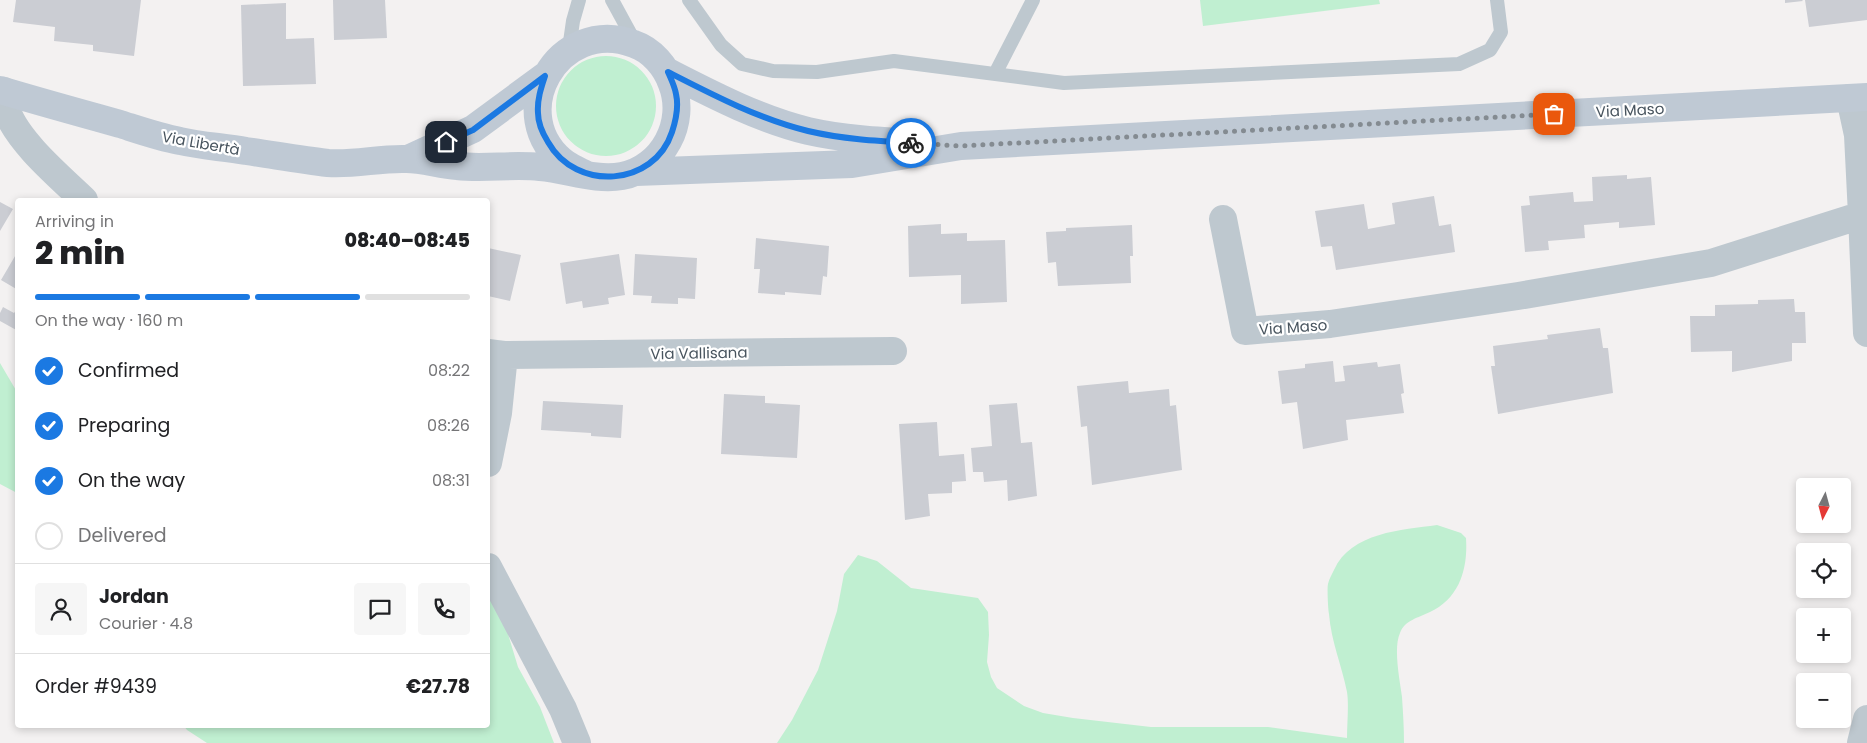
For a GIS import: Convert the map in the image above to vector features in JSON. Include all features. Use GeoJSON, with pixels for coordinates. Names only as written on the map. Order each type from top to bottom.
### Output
{"type":"FeatureCollection","features":[{"type":"Feature","properties":{"kind":"main road"},"geometry":{"type":"LineString","coordinates":[[636,172],[656,158],[670,140],[677,118],[676,94],[668,72],[654,56],[636,44],[613,38],[590,40],[569,49],[556,61],[545,76],[539,94],[538,115],[543,134],[552,151],[567,165],[585,174],[610,177],[636,172],[852,164],[961,146]]}},
{"type":"Feature","properties":{"kind":"main road"},"geometry":{"type":"LineString","coordinates":[[668,72],[736,107],[807,131],[852,139],[961,146]]}},
{"type":"Feature","properties":{"kind":"main road","name":"Via Libertà"},"geometry":{"type":"LineString","coordinates":[[408,159],[473,130],[545,76]]}},
{"type":"Feature","properties":{"kind":"main road","name":"Via Libertà"},"geometry":{"type":"LineString","coordinates":[[2,91],[180,142],[290,159],[332,163],[408,159],[458,166],[540,167],[585,174]]}},
{"type":"Feature","properties":{"kind":"main road","name":"Via Maso"},"geometry":{"type":"LineString","coordinates":[[961,146],[1858,97]]}},
{"type":"Feature","properties":{"kind":"street"},"geometry":{"type":"LineString","coordinates":[[2,91],[6,110],[16,130],[82,198]]}},
{"type":"Feature","properties":{"kind":"street","name":"Via Maso"},"geometry":{"type":"LineString","coordinates":[[1858,97],[1867,334]]}},
{"type":"Feature","properties":{"kind":"street","name":"Via Maso"},"geometry":{"type":"LineString","coordinates":[[1224,219],[1245,331],[1330,324],[1518,296],[1711,263],[1862,215]]}},
{"type":"Feature","properties":{"kind":"street","name":"Via Vallisana"},"geometry":{"type":"LineString","coordinates":[[490,453],[498,413],[496,354],[893,350]]}},
{"type":"Feature","properties":{"kind":"street"},"geometry":{"type":"LineString","coordinates":[[490,571],[563,709],[577,743]]}},
{"type":"Feature","properties":{"kind":"street"},"geometry":{"type":"LineString","coordinates":[[1861,743],[1867,719]]}},
{"type":"Feature","properties":{"kind":"lane"},"geometry":{"type":"LineString","coordinates":[[569,49],[573,21],[579,0]]}},
{"type":"Feature","properties":{"kind":"lane"},"geometry":{"type":"LineString","coordinates":[[612,0],[636,44]]}},
{"type":"Feature","properties":{"kind":"lane"},"geometry":{"type":"LineString","coordinates":[[689,0],[721,45],[742,64],[773,71],[817,72],[894,61],[1064,83],[1459,64],[1490,50],[1501,32],[1497,0]]}},
{"type":"Feature","properties":{"kind":"lane"},"geometry":{"type":"LineString","coordinates":[[994,74],[1033,0]]}},
{"type":"Feature","properties":{"kind":"green space"},"geometry":{"type":"Polygon","coordinates":[[[1200,0],[1379,0],[1380,4],[1203,26],[1200,0]]]}},
{"type":"Feature","properties":{"kind":"green space"},"geometry":{"type":"Polygon","coordinates":[[[596,56],[616,56],[625,59],[642,70],[653,87],[656,96],[656,116],[653,125],[642,142],[625,153],[616,156],[596,156],[578,148],[564,134],[556,116],[556,96],[564,78],[578,64],[596,56]]]}},
{"type":"Feature","properties":{"kind":"green space"},"geometry":{"type":"Polygon","coordinates":[[[0,363],[15,389],[15,492],[0,484],[0,363]]]}},
{"type":"Feature","properties":{"kind":"green space"},"geometry":{"type":"Polygon","coordinates":[[[1437,525],[1461,533],[1466,538],[1465,560],[1460,581],[1449,599],[1430,612],[1405,625],[1398,639],[1397,656],[1402,697],[1404,743],[777,743],[792,720],[818,670],[837,611],[844,574],[858,555],[877,561],[911,588],[978,598],[988,612],[987,662],[991,677],[997,688],[1024,706],[1043,713],[1073,718],[1151,727],[1268,727],[1347,738],[1348,697],[1330,624],[1328,584],[1330,578],[1342,557],[1365,540],[1394,531],[1437,525]]]}},
{"type":"Feature","properties":{"kind":"green space"},"geometry":{"type":"Polygon","coordinates":[[[490,589],[505,624],[518,667],[540,707],[554,743],[207,743],[185,728],[490,728],[490,589]]]}},
{"type":"Feature","properties":{"kind":"building"},"geometry":{"type":"Polygon","coordinates":[[[16,0],[141,0],[134,56],[93,51],[93,45],[54,41],[55,27],[13,22],[16,0]]]}},
{"type":"Feature","properties":{"kind":"building"},"geometry":{"type":"Polygon","coordinates":[[[333,0],[385,0],[387,38],[334,40],[333,0]]]}},
{"type":"Feature","properties":{"kind":"building"},"geometry":{"type":"Polygon","coordinates":[[[1785,0],[1802,0],[1803,1],[1785,3],[1785,0]]]}},
{"type":"Feature","properties":{"kind":"building"},"geometry":{"type":"Polygon","coordinates":[[[1805,0],[1867,0],[1867,20],[1809,27],[1805,0]]]}},
{"type":"Feature","properties":{"kind":"building"},"geometry":{"type":"Polygon","coordinates":[[[286,3],[286,39],[314,38],[316,84],[243,86],[241,5],[286,3]]]}},
{"type":"Feature","properties":{"kind":"building"},"geometry":{"type":"Polygon","coordinates":[[[1627,175],[1627,179],[1651,177],[1655,225],[1619,228],[1619,222],[1584,225],[1585,238],[1548,241],[1549,250],[1525,252],[1521,206],[1530,205],[1529,196],[1573,192],[1574,202],[1593,201],[1592,177],[1627,175]]]}},
{"type":"Feature","properties":{"kind":"building"},"geometry":{"type":"Polygon","coordinates":[[[1434,196],[1439,226],[1451,224],[1455,252],[1336,270],[1332,246],[1321,247],[1315,211],[1364,204],[1368,229],[1395,224],[1392,203],[1434,196]]]}},
{"type":"Feature","properties":{"kind":"building"},"geometry":{"type":"Polygon","coordinates":[[[0,202],[13,209],[0,231],[0,202]]]}},
{"type":"Feature","properties":{"kind":"building"},"geometry":{"type":"Polygon","coordinates":[[[941,224],[941,234],[967,233],[967,241],[1005,240],[1007,302],[961,304],[961,275],[909,277],[908,226],[941,224]]]}},
{"type":"Feature","properties":{"kind":"building"},"geometry":{"type":"Polygon","coordinates":[[[1132,225],[1133,256],[1130,256],[1131,283],[1058,286],[1056,262],[1048,263],[1046,232],[1066,231],[1066,228],[1132,225]]]}},
{"type":"Feature","properties":{"kind":"building"},"geometry":{"type":"Polygon","coordinates":[[[756,238],[829,246],[827,277],[823,276],[821,295],[785,292],[785,295],[758,293],[760,269],[754,269],[756,238]]]}},
{"type":"Feature","properties":{"kind":"building"},"geometry":{"type":"Polygon","coordinates":[[[490,248],[521,255],[510,301],[490,296],[490,248]]]}},
{"type":"Feature","properties":{"kind":"building"},"geometry":{"type":"Polygon","coordinates":[[[619,254],[625,295],[608,298],[609,304],[583,308],[582,301],[566,304],[560,263],[619,254]]]}},
{"type":"Feature","properties":{"kind":"building"},"geometry":{"type":"Polygon","coordinates":[[[635,254],[697,258],[695,299],[678,298],[678,304],[651,303],[652,296],[633,295],[635,254]]]}},
{"type":"Feature","properties":{"kind":"building"},"geometry":{"type":"Polygon","coordinates":[[[15,256],[15,288],[1,280],[15,256]]]}},
{"type":"Feature","properties":{"kind":"building"},"geometry":{"type":"Polygon","coordinates":[[[1794,299],[1795,312],[1805,312],[1806,343],[1792,343],[1792,361],[1732,372],[1732,351],[1691,352],[1690,316],[1715,316],[1715,305],[1758,304],[1758,300],[1794,299]]]}},
{"type":"Feature","properties":{"kind":"building"},"geometry":{"type":"Polygon","coordinates":[[[3,307],[14,313],[15,312],[15,329],[0,321],[0,313],[3,307]]]}},
{"type":"Feature","properties":{"kind":"building"},"geometry":{"type":"Polygon","coordinates":[[[1600,328],[1603,348],[1608,348],[1613,393],[1498,414],[1491,366],[1495,366],[1493,346],[1548,339],[1547,335],[1600,328]]]}},
{"type":"Feature","properties":{"kind":"building"},"geometry":{"type":"Polygon","coordinates":[[[1333,361],[1335,382],[1345,381],[1343,366],[1377,362],[1378,367],[1400,364],[1404,393],[1401,394],[1404,413],[1346,420],[1348,440],[1303,449],[1297,402],[1282,404],[1278,371],[1305,368],[1305,364],[1333,361]]]}},
{"type":"Feature","properties":{"kind":"building"},"geometry":{"type":"Polygon","coordinates":[[[1128,381],[1129,393],[1169,389],[1170,406],[1176,405],[1182,470],[1092,485],[1087,426],[1081,427],[1077,386],[1128,381]]]}},
{"type":"Feature","properties":{"kind":"building"},"geometry":{"type":"Polygon","coordinates":[[[724,394],[765,396],[765,403],[800,405],[797,458],[721,454],[724,394]]]}},
{"type":"Feature","properties":{"kind":"building"},"geometry":{"type":"Polygon","coordinates":[[[543,401],[623,405],[621,438],[591,436],[591,433],[541,430],[543,401]]]}},
{"type":"Feature","properties":{"kind":"building"},"geometry":{"type":"Polygon","coordinates":[[[1017,403],[1021,443],[1032,442],[1037,496],[1008,501],[1007,480],[984,482],[983,472],[973,472],[971,448],[992,446],[989,405],[1017,403]]]}},
{"type":"Feature","properties":{"kind":"building"},"geometry":{"type":"Polygon","coordinates":[[[937,422],[939,456],[964,454],[966,481],[952,482],[952,493],[928,494],[930,516],[905,520],[899,424],[937,422]]]}},
{"type":"Feature","properties":{"kind":"way so far"},"geometry":{"type":"LineString","coordinates":[[911,143],[961,146],[1554,114]]}},
{"type":"Feature","properties":{"kind":"route"},"geometry":{"type":"LineString","coordinates":[[446,142],[473,130],[545,76],[539,94],[538,115],[543,134],[552,151],[567,165],[585,174],[610,177],[636,172],[656,158],[670,140],[677,118],[676,94],[668,72],[736,107],[807,131],[852,139],[911,143]]}}]}
